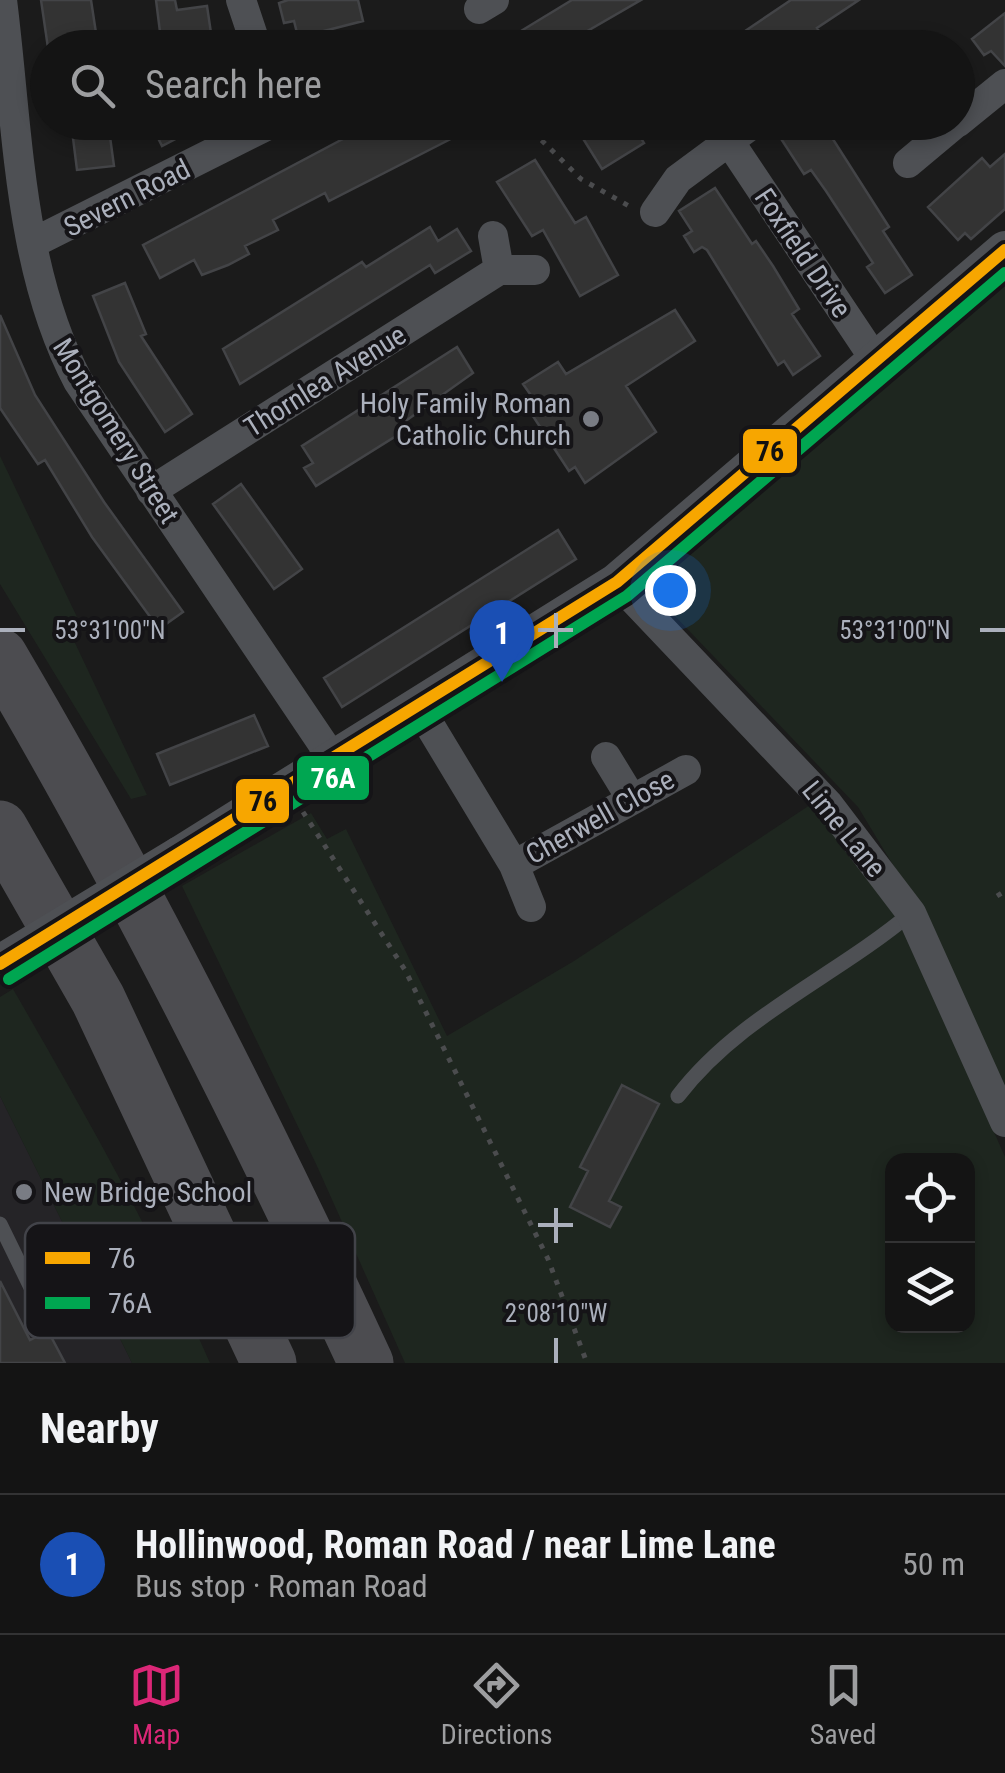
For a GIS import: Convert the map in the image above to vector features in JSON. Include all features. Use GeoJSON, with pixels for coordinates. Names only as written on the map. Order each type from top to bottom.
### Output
{"type":"FeatureCollection","features":[{"type":"Feature","properties":{"kind":"highway"},"geometry":{"type":"LineString","coordinates":[[0,656],[59,756],[300,1223]]}},
{"type":"Feature","properties":{"kind":"highway"},"geometry":{"type":"LineString","coordinates":[[0,674],[59,756]]}},
{"type":"Feature","properties":{"kind":"highway"},"geometry":{"type":"LineString","coordinates":[[0,828],[98,999],[203,1223]]}},
{"type":"Feature","properties":{"kind":"highway"},"geometry":{"type":"LineString","coordinates":[[257,1338],[269,1363]]}},
{"type":"Feature","properties":{"kind":"highway"},"geometry":{"type":"LineString","coordinates":[[354,1338],[366,1363]]}},
{"type":"Feature","properties":{"kind":"street","name":"Montgomery Street"},"geometry":{"type":"LineString","coordinates":[[2,0],[32,243],[43,304],[55,338],[78,381],[333,760]]}},
{"type":"Feature","properties":{"kind":"street"},"geometry":{"type":"LineString","coordinates":[[241,0],[251,30]]}},
{"type":"Feature","properties":{"kind":"street"},"geometry":{"type":"LineString","coordinates":[[975,103],[1005,84]]}},
{"type":"Feature","properties":{"kind":"street","name":"Severn Road"},"geometry":{"type":"LineString","coordinates":[[32,243],[238,140]]}},
{"type":"Feature","properties":{"kind":"street"},"geometry":{"type":"LineString","coordinates":[[655,212],[669,168],[735,140]]}},
{"type":"Feature","properties":{"kind":"street"},"geometry":{"type":"LineString","coordinates":[[908,163],[932,140]]}},
{"type":"Feature","properties":{"kind":"street","name":"Foxfield Drive"},"geometry":{"type":"LineString","coordinates":[[731,144],[876,361]]}},
{"type":"Feature","properties":{"kind":"street"},"geometry":{"type":"LineString","coordinates":[[493,236],[499,270],[535,270]]}},
{"type":"Feature","properties":{"kind":"street"},"geometry":{"type":"LineString","coordinates":[[0,964],[617,582],[1005,250]]}},
{"type":"Feature","properties":{"kind":"street","name":"Thornlea Avenue"},"geometry":{"type":"LineString","coordinates":[[151,491],[499,270]]}},
{"type":"Feature","properties":{"kind":"street","name":"Lime Lane"},"geometry":{"type":"LineString","coordinates":[[617,582],[828,804],[912,913],[1005,1122]]}},
{"type":"Feature","properties":{"kind":"street","name":"Cherwell Close"},"geometry":{"type":"LineString","coordinates":[[418,706],[514,865],[531,907]]}},
{"type":"Feature","properties":{"kind":"street"},"geometry":{"type":"LineString","coordinates":[[606,757],[631,798]]}},
{"type":"Feature","properties":{"kind":"street","name":"Cherwell Close"},"geometry":{"type":"LineString","coordinates":[[514,865],[686,770]]}},
{"type":"Feature","properties":{"kind":"lane"},"geometry":{"type":"LineString","coordinates":[[678,1096],[729,1040],[874,944],[912,913]]}},
{"type":"Feature","properties":{"kind":"lane"},"geometry":{"type":"LineString","coordinates":[[0,1224],[25,1275]]}},
{"type":"Feature","properties":{"kind":"path"},"geometry":{"type":"LineString","coordinates":[[541,140],[581,180],[639,211],[655,212]]}},
{"type":"Feature","properties":{"kind":"path"},"geometry":{"type":"LineString","coordinates":[[289,788],[332,864],[405,970],[548,1258],[587,1363]]}},
{"type":"Feature","properties":{"kind":"path"},"geometry":{"type":"LineString","coordinates":[[997,896],[1005,892]]}},
{"type":"Feature","properties":{"kind":"shaded area"},"geometry":{"type":"Polygon","coordinates":[[[1005,278],[1005,1092],[919,908],[858,807],[650,590],[1005,278]]]}},
{"type":"Feature","properties":{"kind":"shaded area"},"geometry":{"type":"Polygon","coordinates":[[[0,456],[77,617],[66,624],[147,795],[131,799],[0,584],[0,456]]]}},
{"type":"Feature","properties":{"kind":"shaded area"},"geometry":{"type":"Polygon","coordinates":[[[813,803],[895,906],[1005,1157],[1005,1363],[405,1363],[355,1251],[355,1223],[342,1223],[182,886],[311,813],[327,839],[346,829],[447,1036],[574,961],[813,803]]]}},
{"type":"Feature","properties":{"kind":"shaded area"},"geometry":{"type":"Polygon","coordinates":[[[13,989],[142,1223],[63,1223],[0,1096],[0,997],[13,989]]]}},
{"type":"Feature","properties":{"kind":"shaded area"},"geometry":{"type":"Polygon","coordinates":[[[0,1096],[63,1223],[25,1223],[25,1338],[120,1338],[132,1363],[0,1363],[0,1096]]]}},
{"type":"Feature","properties":{"kind":"shaded area"},"geometry":{"type":"Polygon","coordinates":[[[120,1338],[199,1338],[210,1363],[132,1363],[120,1338]]]}},
{"type":"Feature","properties":{"kind":"building"},"geometry":{"type":"Polygon","coordinates":[[[41,0],[91,0],[96,30],[45,30],[41,0]]]}},
{"type":"Feature","properties":{"kind":"building"},"geometry":{"type":"Polygon","coordinates":[[[156,0],[175,0],[177,10],[207,6],[211,30],[160,30],[156,0]]]}},
{"type":"Feature","properties":{"kind":"building"},"geometry":{"type":"Polygon","coordinates":[[[358,0],[363,21],[328,30],[296,30],[294,21],[284,23],[279,3],[358,0]]]}},
{"type":"Feature","properties":{"kind":"building"},"geometry":{"type":"Polygon","coordinates":[[[572,0],[641,0],[589,30],[523,30],[572,0]]]}},
{"type":"Feature","properties":{"kind":"building"},"geometry":{"type":"Polygon","coordinates":[[[791,0],[859,0],[818,30],[747,30],[791,0]]]}},
{"type":"Feature","properties":{"kind":"building"},"geometry":{"type":"Polygon","coordinates":[[[1005,13],[1005,66],[991,51],[984,55],[975,37],[1005,13]]]}},
{"type":"Feature","properties":{"kind":"building"},"geometry":{"type":"Polygon","coordinates":[[[73,140],[110,140],[114,166],[77,170],[73,140]]]}},
{"type":"Feature","properties":{"kind":"building"},"geometry":{"type":"Polygon","coordinates":[[[341,140],[449,140],[329,201],[325,193],[273,220],[278,230],[245,246],[249,254],[202,275],[194,260],[160,278],[143,245],[341,140]]]}},
{"type":"Feature","properties":{"kind":"building"},"geometry":{"type":"Polygon","coordinates":[[[584,140],[642,140],[644,143],[602,169],[584,140]]]}},
{"type":"Feature","properties":{"kind":"building"},"geometry":{"type":"Polygon","coordinates":[[[782,140],[833,140],[889,227],[883,231],[912,275],[885,293],[867,267],[873,263],[826,191],[811,170],[804,174],[782,140]]]}},
{"type":"Feature","properties":{"kind":"building"},"geometry":{"type":"Polygon","coordinates":[[[1005,154],[1005,209],[971,239],[965,233],[958,240],[928,207],[982,158],[990,167],[1005,154]]]}},
{"type":"Feature","properties":{"kind":"building"},"geometry":{"type":"Polygon","coordinates":[[[535,160],[575,223],[586,217],[618,275],[580,296],[543,230],[532,236],[497,182],[535,160]]]}},
{"type":"Feature","properties":{"kind":"building"},"geometry":{"type":"Polygon","coordinates":[[[715,188],[752,244],[756,241],[773,266],[799,309],[792,314],[820,356],[793,375],[784,361],[778,365],[707,250],[702,247],[694,252],[684,236],[692,231],[679,211],[715,188]]]}},
{"type":"Feature","properties":{"kind":"building"},"geometry":{"type":"Polygon","coordinates":[[[430,227],[438,241],[457,229],[471,251],[435,273],[430,265],[240,384],[223,349],[362,262],[366,267],[430,227]]]}},
{"type":"Feature","properties":{"kind":"building"},"geometry":{"type":"Polygon","coordinates":[[[125,283],[146,334],[141,336],[192,414],[165,432],[119,362],[93,296],[125,283]]]}},
{"type":"Feature","properties":{"kind":"building","name":"Holy Family Roman Catholic Church"},"geometry":{"type":"Polygon","coordinates":[[[675,310],[695,341],[626,386],[656,432],[585,483],[575,467],[569,471],[527,407],[535,401],[523,384],[558,362],[566,374],[675,310]]]}},
{"type":"Feature","properties":{"kind":"building"},"geometry":{"type":"Polygon","coordinates":[[[0,315],[35,395],[104,502],[183,612],[159,629],[92,537],[45,460],[38,464],[0,408],[0,315]]]}},
{"type":"Feature","properties":{"kind":"building"},"geometry":{"type":"Polygon","coordinates":[[[457,347],[473,373],[400,425],[404,431],[316,486],[304,468],[313,463],[302,446],[457,347]]]}},
{"type":"Feature","properties":{"kind":"building"},"geometry":{"type":"Polygon","coordinates":[[[241,484],[302,569],[274,589],[213,504],[241,484]]]}},
{"type":"Feature","properties":{"kind":"building"},"geometry":{"type":"Polygon","coordinates":[[[558,530],[576,559],[342,707],[324,678],[558,530]]]}},
{"type":"Feature","properties":{"kind":"building"},"geometry":{"type":"Polygon","coordinates":[[[254,715],[268,746],[170,785],[157,754],[254,715]]]}},
{"type":"Feature","properties":{"kind":"building"},"geometry":{"type":"Polygon","coordinates":[[[622,1085],[659,1104],[609,1201],[621,1207],[610,1227],[570,1207],[588,1171],[580,1167],[622,1085]]]}},
{"type":"Feature","properties":{"kind":"building"},"geometry":{"type":"Polygon","coordinates":[[[0,1281],[25,1330],[25,1338],[52,1338],[65,1363],[0,1363],[0,1281]]]}},
{"type":"Feature","properties":{"kind":"transit line","name":"76"},"geometry":{"type":"LineString","coordinates":[[0,964],[617,582],[1005,250]]}},
{"type":"Feature","properties":{"kind":"transit line","name":"76A"},"geometry":{"type":"LineString","coordinates":[[9,979],[627,596],[1005,273]]}},
{"type":"Feature","properties":{"kind":"place","name":"Holy Family Roman Catholic Church"},"geometry":{"type":"Point","coordinates":[591,419]}},
{"type":"Feature","properties":{"kind":"place","name":"Hollinwood, Roman Road / near Lime Lane"},"geometry":{"type":"Point","coordinates":[502,682]}},
{"type":"Feature","properties":{"kind":"place","name":"New Bridge School"},"geometry":{"type":"Point","coordinates":[24,1192]}}]}
